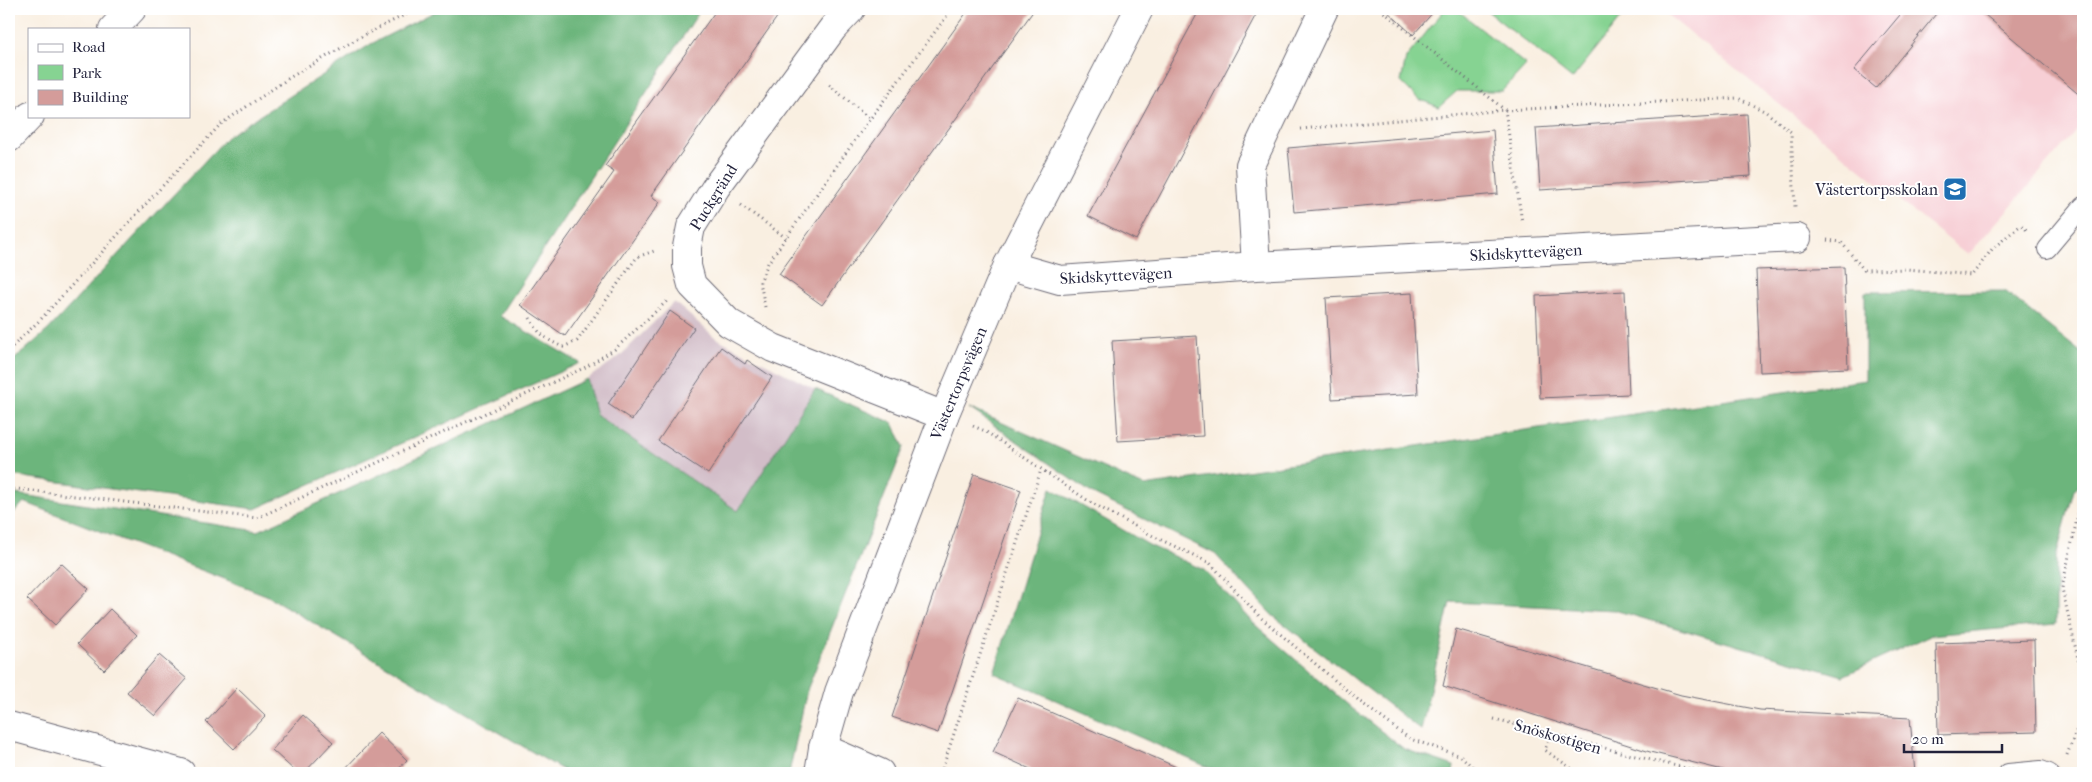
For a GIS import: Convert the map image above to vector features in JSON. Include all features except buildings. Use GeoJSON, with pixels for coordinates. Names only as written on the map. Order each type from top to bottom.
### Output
{"type":"FeatureCollection","features":[{"type":"Feature","properties":{"kind":"main road"},"geometry":{"type":"LineString","coordinates":[[114,28],[132,9]]}},
{"type":"Feature","properties":{"kind":"main road","name":"Puckgränd"},"geometry":{"type":"LineString","coordinates":[[692,285],[687,266],[687,247],[691,227],[716,187],[833,28],[851,9]]}},
{"type":"Feature","properties":{"kind":"main road","name":"Västertorpsvägen"},"geometry":{"type":"LineString","coordinates":[[821,760],[839,692],[944,416],[1008,266],[1139,9]]}},
{"type":"Feature","properties":{"kind":"main road"},"geometry":{"type":"LineString","coordinates":[[1256,266],[1250,165],[1324,9]]}},
{"type":"Feature","properties":{"kind":"main road"},"geometry":{"type":"LineString","coordinates":[[9,138],[28,118]]}},
{"type":"Feature","properties":{"kind":"main road","name":"Skidskyttevägen"},"geometry":{"type":"LineString","coordinates":[[1008,266],[1060,280],[1256,266],[1797,238]]}},
{"type":"Feature","properties":{"kind":"main road"},"geometry":{"type":"LineString","coordinates":[[692,285],[729,323],[774,348],[944,416]]}},
{"type":"Feature","properties":{"kind":"main road"},"geometry":{"type":"LineString","coordinates":[[9,726],[182,773]]}},
{"type":"Feature","properties":{"kind":"main road"},"geometry":{"type":"LineString","coordinates":[[821,760],[880,773]]}},
{"type":"Feature","properties":{"kind":"lane"},"geometry":{"type":"LineString","coordinates":[[2047,249],[2083,206]]}},
{"type":"Feature","properties":{"kind":"lane"},"geometry":{"type":"LineString","coordinates":[[2008,773],[2041,770],[2048,773]]}},
{"type":"Feature","properties":{"kind":"path"},"geometry":{"type":"LineString","coordinates":[[9,350],[41,319],[154,194],[221,124],[289,78],[364,35],[417,9]]}},
{"type":"Feature","properties":{"kind":"path"},"geometry":{"type":"LineString","coordinates":[[774,348],[760,282],[768,263],[870,119],[949,13],[949,9]]}},
{"type":"Feature","properties":{"kind":"path"},"geometry":{"type":"LineString","coordinates":[[1380,9],[1505,110],[1527,252]]}},
{"type":"Feature","properties":{"kind":"path"},"geometry":{"type":"LineString","coordinates":[[805,66],[870,119]]}},
{"type":"Feature","properties":{"kind":"path"},"geometry":{"type":"LineString","coordinates":[[1266,132],[1505,110],[1738,98],[1766,112],[1791,132],[1797,238],[1841,242],[1864,270],[1907,269],[1972,275],[1993,248],[2021,225],[2047,249]]}},
{"type":"Feature","properties":{"kind":"path"},"geometry":{"type":"LineString","coordinates":[[716,187],[786,238]]}},
{"type":"Feature","properties":{"kind":"path"},"geometry":{"type":"LineString","coordinates":[[530,318],[536,330],[546,339],[563,346],[577,341],[637,257],[652,251],[687,247]]}},
{"type":"Feature","properties":{"kind":"path"},"geometry":{"type":"LineString","coordinates":[[9,488],[257,518],[586,367],[615,349],[671,297],[692,285]]}},
{"type":"Feature","properties":{"kind":"path"},"geometry":{"type":"LineString","coordinates":[[944,416],[985,431],[1090,502],[1155,537],[1210,563],[1260,617],[1363,704],[1410,739],[1461,756],[1479,773]]}},
{"type":"Feature","properties":{"kind":"path"},"geometry":{"type":"LineString","coordinates":[[941,773],[1041,470]]}},
{"type":"Feature","properties":{"kind":"path"},"geometry":{"type":"LineString","coordinates":[[2083,505],[2079,510],[2062,588],[2083,681]]}},
{"type":"Feature","properties":{"kind":"path"},"geometry":{"type":"LineString","coordinates":[[2067,756],[2083,713]]}},
{"type":"Feature","properties":{"kind":"path","name":"Snöskostigen"},"geometry":{"type":"LineString","coordinates":[[1494,719],[1551,732],[1606,749],[1710,773]]}},
{"type":"Feature","properties":{"kind":"path"},"geometry":{"type":"LineString","coordinates":[[1551,732],[1545,750],[1575,771],[1575,773]]}},
{"type":"Feature","properties":{"kind":"shaded area","name":"Västertorpsskolan"},"geometry":{"type":"Polygon","coordinates":[[[1660,9],[2083,9],[2083,123],[1968,255],[1660,9]]]}},
{"type":"Feature","properties":{"kind":"shaded area"},"geometry":{"type":"Polygon","coordinates":[[[674,302],[716,338],[815,389],[738,511],[596,415],[587,379],[620,356],[674,302]]]}},
{"type":"Feature","properties":{"kind":"green space"},"geometry":{"type":"Polygon","coordinates":[[[440,9],[701,9],[500,316],[580,363],[255,509],[9,475],[9,364],[48,330],[228,136],[371,44],[440,9]]]}},
{"type":"Feature","properties":{"kind":"green space"},"geometry":{"type":"Polygon","coordinates":[[[1445,9],[1456,9],[1526,65],[1502,91],[1457,91],[1439,107],[1418,99],[1401,82],[1406,58],[1445,9]]]}},
{"type":"Feature","properties":{"kind":"green space"},"geometry":{"type":"Polygon","coordinates":[[[1485,9],[1628,9],[1572,79],[1485,9]]]}},
{"type":"Feature","properties":{"kind":"green space"},"geometry":{"type":"Polygon","coordinates":[[[2005,291],[2083,354],[2083,483],[2074,490],[2056,557],[2056,624],[1931,635],[1843,676],[1614,610],[1450,602],[1421,730],[1272,615],[1215,554],[1093,494],[969,408],[1144,486],[1865,380],[1865,292],[2005,291]]]}},
{"type":"Feature","properties":{"kind":"green space"},"geometry":{"type":"Polygon","coordinates":[[[587,379],[596,415],[738,511],[815,389],[893,423],[904,447],[807,690],[789,773],[568,773],[266,595],[24,502],[9,518],[9,493],[258,531],[587,379]]]}},
{"type":"Feature","properties":{"kind":"green space"},"geometry":{"type":"Polygon","coordinates":[[[1051,488],[1149,545],[1204,570],[1252,622],[1353,709],[1404,749],[1454,766],[1453,773],[1221,773],[994,673],[1051,488]]]}},
{"type":"Feature","properties":{"kind":"green space"},"geometry":{"type":"Polygon","coordinates":[[[2083,544],[2083,624],[2075,588],[2083,544]]]}},
{"type":"Feature","properties":{"kind":"place","name":"Västertorpsskolan"},"geometry":{"type":"Point","coordinates":[1955,189]}}]}
